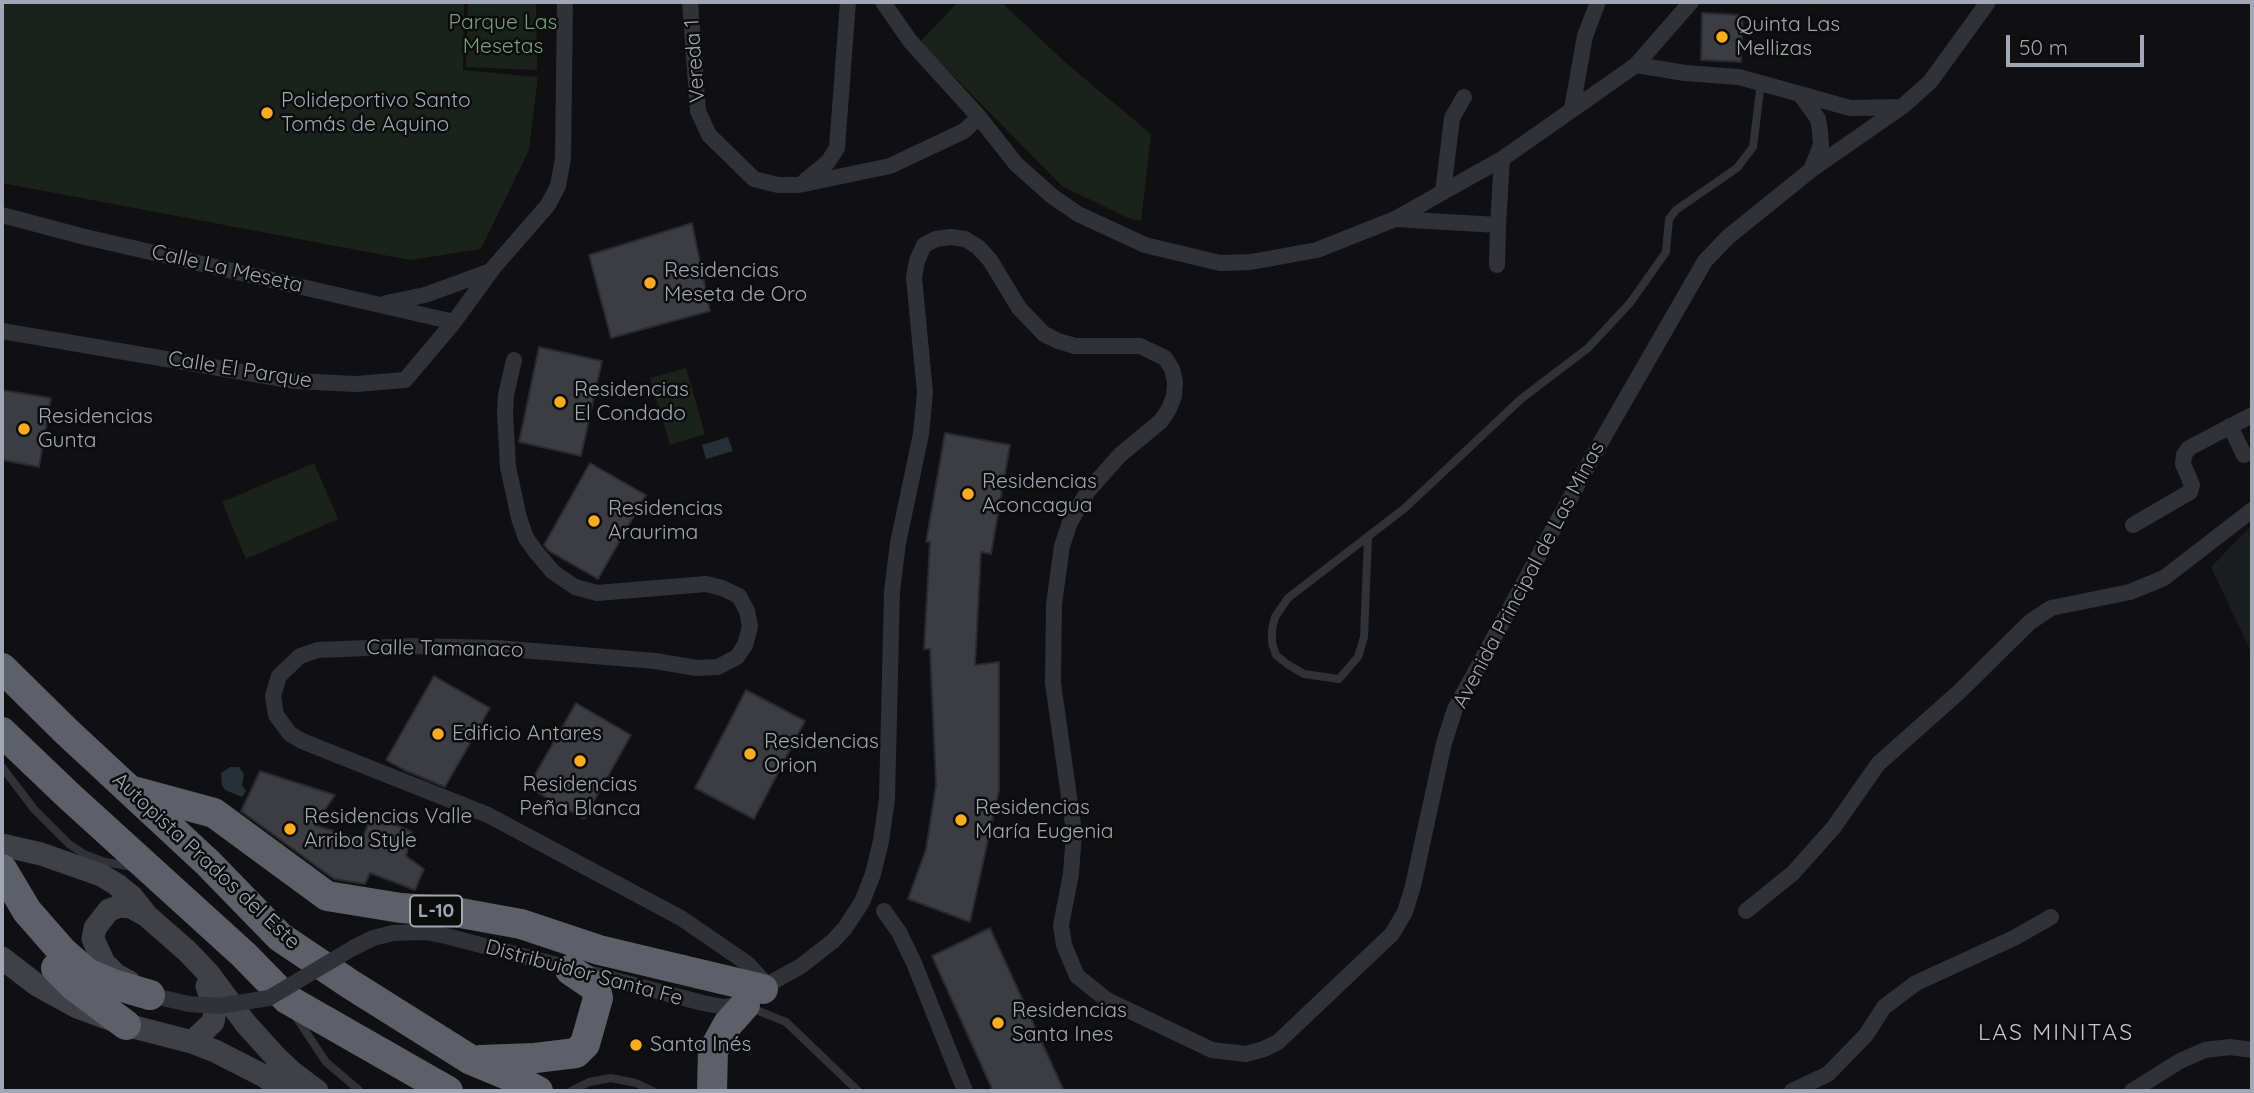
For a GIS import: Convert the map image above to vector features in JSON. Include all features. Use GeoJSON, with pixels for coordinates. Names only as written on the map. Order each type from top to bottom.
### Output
{"type":"FeatureCollection","features":[{"type":"Feature","properties":{"kind":"highway","name":"Autopista Prados del Este"},"geometry":{"type":"LineString","coordinates":[[2,668],[208,863],[280,937],[349,984],[471,1060],[538,1091]]}},
{"type":"Feature","properties":{"kind":"highway","name":"Autopista Prados del Este"},"geometry":{"type":"LineString","coordinates":[[2,732],[244,955],[287,999],[448,1091]]}},
{"type":"Feature","properties":{"kind":"highway","name":"L-10"},"geometry":{"type":"LineString","coordinates":[[130,790],[214,813],[327,896],[401,908],[455,912],[521,924],[599,950],[704,976],[759,993]]}},
{"type":"Feature","properties":{"kind":"highway"},"geometry":{"type":"LineString","coordinates":[[2,869],[27,911],[87,973],[150,995]]}},
{"type":"Feature","properties":{"kind":"highway"},"geometry":{"type":"LineString","coordinates":[[6,907],[43,956],[74,986],[126,1025]]}},
{"type":"Feature","properties":{"kind":"highway"},"geometry":{"type":"LineString","coordinates":[[471,1060],[535,1058],[576,1053],[585,1044],[598,998],[595,987],[569,970]]}},
{"type":"Feature","properties":{"kind":"highway"},"geometry":{"type":"LineString","coordinates":[[712,1091],[713,1051],[728,1024],[759,993]]}},
{"type":"Feature","properties":{"kind":"street","name":"Calle El Parque"},"geometry":{"type":"LineString","coordinates":[[2,331],[295,381],[384,383],[405,380],[454,322],[491,271],[548,205],[558,186],[564,158],[565,2]]}},
{"type":"Feature","properties":{"kind":"street","name":"Vereda 1"},"geometry":{"type":"LineString","coordinates":[[690,2],[698,111],[709,135],[754,179],[778,186],[799,185],[890,166],[964,131],[979,117]]}},
{"type":"Feature","properties":{"kind":"street"},"geometry":{"type":"LineString","coordinates":[[799,185],[815,175],[837,148],[848,2]]}},
{"type":"Feature","properties":{"kind":"street"},"geometry":{"type":"LineString","coordinates":[[883,2],[910,41],[979,117],[1016,164],[1052,196],[1078,214],[1145,245],[1220,263],[1287,257],[1348,239],[1395,219],[1502,159],[1636,65],[1691,2]]}},
{"type":"Feature","properties":{"kind":"street"},"geometry":{"type":"LineString","coordinates":[[1572,109],[1585,36],[1598,2]]}},
{"type":"Feature","properties":{"kind":"street","name":"Avenida Principal de Las Minas"},"geometry":{"type":"LineString","coordinates":[[759,993],[801,966],[845,929],[866,892],[881,842],[887,799],[892,591],[898,543],[921,434],[925,393],[914,277],[924,246],[936,239],[950,237],[965,239],[978,247],[990,260],[1019,308],[1044,334],[1058,341],[1075,346],[1140,346],[1165,358],[1172,369],[1174,396],[1169,409],[1161,421],[1120,455],[1088,491],[1070,522],[1062,546],[1054,604],[1053,683],[1074,832],[1071,874],[1061,925],[1062,935],[1068,960],[1077,976],[1107,1000],[1212,1050],[1246,1054],[1278,1042],[1392,934],[1405,912],[1444,743],[1455,709],[1522,583],[1706,261],[1728,237],[1811,170],[1903,106],[1930,82],[1988,2]]}},
{"type":"Feature","properties":{"kind":"street"},"geometry":{"type":"LineString","coordinates":[[1636,65],[1761,82],[1850,108],[1903,106]]}},
{"type":"Feature","properties":{"kind":"street"},"geometry":{"type":"LineString","coordinates":[[1800,94],[1818,120],[1821,131],[1821,145],[1811,170]]}},
{"type":"Feature","properties":{"kind":"street"},"geometry":{"type":"LineString","coordinates":[[1443,192],[1452,118],[1464,97]]}},
{"type":"Feature","properties":{"kind":"street"},"geometry":{"type":"LineString","coordinates":[[1497,265],[1502,159]]}},
{"type":"Feature","properties":{"kind":"street","name":"Calle La Meseta"},"geometry":{"type":"LineString","coordinates":[[2,215],[81,236],[454,322]]}},
{"type":"Feature","properties":{"kind":"street"},"geometry":{"type":"LineString","coordinates":[[1395,219],[1498,225]]}},
{"type":"Feature","properties":{"kind":"street"},"geometry":{"type":"LineString","coordinates":[[378,304],[425,295],[491,271]]}},
{"type":"Feature","properties":{"kind":"street","name":"Calle Tamanaco"},"geometry":{"type":"LineString","coordinates":[[514,360],[506,395],[508,467],[519,518],[526,538],[536,552],[553,572],[575,587],[597,593],[706,584],[739,596],[747,611],[750,627],[737,657],[718,667],[697,668],[655,661],[497,648],[416,646],[318,650],[300,656],[279,676],[273,696],[276,715],[290,734],[302,741],[488,815],[681,918],[748,964],[759,993]]}},
{"type":"Feature","properties":{"kind":"street"},"geometry":{"type":"LineString","coordinates":[[2133,525],[2190,492],[2192,485],[2183,464],[2189,448],[2252,415]]}},
{"type":"Feature","properties":{"kind":"street"},"geometry":{"type":"LineString","coordinates":[[2230,426],[2244,455]]}},
{"type":"Feature","properties":{"kind":"street"},"geometry":{"type":"LineString","coordinates":[[1746,911],[1793,873],[1834,827],[1878,764],[1959,692],[2030,622],[2051,608],[2130,592],[2164,578],[2252,510]]}},
{"type":"Feature","properties":{"kind":"street"},"geometry":{"type":"LineString","coordinates":[[2,845],[41,854],[101,875],[132,897],[147,916],[209,974],[262,1042],[293,1073],[317,1091]]}},
{"type":"Feature","properties":{"kind":"street"},"geometry":{"type":"LineString","coordinates":[[147,916],[131,907],[120,906],[109,910],[95,928],[93,939],[104,963],[116,975],[150,995]]}},
{"type":"Feature","properties":{"kind":"street"},"geometry":{"type":"LineString","coordinates":[[884,911],[899,932],[914,963],[965,1091]]}},
{"type":"Feature","properties":{"kind":"street"},"geometry":{"type":"LineString","coordinates":[[1792,1091],[1828,1074],[1866,1035],[1884,1007],[1916,983],[2014,938],[2051,917]]}},
{"type":"Feature","properties":{"kind":"street","name":"Distribuidor Santa Fe"},"geometry":{"type":"LineString","coordinates":[[150,995],[205,1005],[258,1002],[270,998],[373,938],[393,933],[425,932],[724,1007],[759,993]]}},
{"type":"Feature","properties":{"kind":"street"},"geometry":{"type":"LineString","coordinates":[[187,951],[211,993],[215,1011],[213,1022],[192,1042]]}},
{"type":"Feature","properties":{"kind":"street"},"geometry":{"type":"LineString","coordinates":[[2,958],[37,985],[77,1007],[126,1025],[192,1042],[242,1065],[285,1091]]}},
{"type":"Feature","properties":{"kind":"street"},"geometry":{"type":"LineString","coordinates":[[2132,1091],[2180,1061],[2205,1050],[2230,1047],[2252,1050]]}},
{"type":"Feature","properties":{"kind":"lane"},"geometry":{"type":"LineString","coordinates":[[1368,537],[1364,637],[1358,657],[1339,679],[1304,674],[1276,655],[1272,643],[1275,617],[1288,598],[1405,508],[1521,399],[1588,348],[1630,303],[1666,252],[1669,219],[1676,210],[1737,169],[1753,147],[1761,82]]}},
{"type":"Feature","properties":{"kind":"lane"},"geometry":{"type":"LineString","coordinates":[[2,766],[34,809],[68,844],[105,862],[152,871]]}},
{"type":"Feature","properties":{"kind":"lane"},"geometry":{"type":"LineString","coordinates":[[759,993],[858,1091]]}},
{"type":"Feature","properties":{"kind":"lane"},"geometry":{"type":"LineString","coordinates":[[287,999],[293,1014],[326,1062],[360,1091]]}},
{"type":"Feature","properties":{"kind":"lane"},"geometry":{"type":"LineString","coordinates":[[571,1091],[589,1082],[611,1078],[636,1083],[653,1091]]}},
{"type":"Feature","properties":{"kind":"shaded area"},"geometry":{"type":"Polygon","coordinates":[[[728,437],[733,451],[706,459],[702,445],[728,437]]]}},
{"type":"Feature","properties":{"kind":"shaded area"},"geometry":{"type":"Polygon","coordinates":[[[2252,525],[2252,654],[2211,567],[2252,525]]]}},
{"type":"Feature","properties":{"kind":"shaded area"},"geometry":{"type":"Polygon","coordinates":[[[230,767],[239,767],[244,774],[242,785],[246,791],[242,797],[225,790],[222,785],[221,773],[230,767]]]}},
{"type":"Feature","properties":{"kind":"green space","name":"Polideportivo Santo Tomás de Aquino"},"geometry":{"type":"Polygon","coordinates":[[[2,2],[464,2],[463,70],[538,77],[529,150],[481,249],[410,260],[2,183],[2,2]]]}},
{"type":"Feature","properties":{"kind":"green space","name":"Parque Las Mesetas"},"geometry":{"type":"Polygon","coordinates":[[[468,2],[536,2],[537,70],[466,67],[468,2]]]}},
{"type":"Feature","properties":{"kind":"green space"},"geometry":{"type":"Polygon","coordinates":[[[958,2],[1001,2],[1067,64],[1151,134],[1141,221],[1128,218],[1062,186],[920,42],[958,2]]]}},
{"type":"Feature","properties":{"kind":"green space"},"geometry":{"type":"Polygon","coordinates":[[[686,368],[705,434],[670,445],[650,378],[686,368]]]}},
{"type":"Feature","properties":{"kind":"green space"},"geometry":{"type":"Polygon","coordinates":[[[314,463],[338,519],[246,559],[222,502],[314,463]]]}},
{"type":"Feature","properties":{"kind":"building","name":"Quinta Las Mellizas"},"geometry":{"type":"Polygon","coordinates":[[[1702,13],[1743,15],[1741,62],[1701,60],[1702,13]]]}},
{"type":"Feature","properties":{"kind":"building","name":"Residencias Meseta de Oro"},"geometry":{"type":"Polygon","coordinates":[[[692,223],[710,311],[611,338],[589,255],[692,223]]]}},
{"type":"Feature","properties":{"kind":"building","name":"Residencias El Condado"},"geometry":{"type":"Polygon","coordinates":[[[539,347],[602,361],[581,456],[519,442],[539,347]]]}},
{"type":"Feature","properties":{"kind":"building","name":"Residencias Gunta"},"geometry":{"type":"Polygon","coordinates":[[[2,390],[51,398],[39,467],[2,460],[2,390]]]}},
{"type":"Feature","properties":{"kind":"building"},"geometry":{"type":"Polygon","coordinates":[[[945,433],[1010,445],[991,554],[981,552],[975,665],[999,662],[999,790],[970,922],[908,899],[926,849],[936,785],[930,649],[924,649],[930,542],[926,542],[945,433]]]}},
{"type":"Feature","properties":{"kind":"building","name":"Residencias Araurima"},"geometry":{"type":"Polygon","coordinates":[[[590,463],[646,495],[598,579],[549,551],[544,545],[590,463]]]}},
{"type":"Feature","properties":{"kind":"building","name":"Edificio Antares"},"geometry":{"type":"Polygon","coordinates":[[[434,676],[490,708],[445,787],[386,760],[434,676]]]}},
{"type":"Feature","properties":{"kind":"building","name":"Residencias Orion"},"geometry":{"type":"Polygon","coordinates":[[[746,690],[805,721],[754,819],[695,788],[746,690]]]}},
{"type":"Feature","properties":{"kind":"building","name":"Residencias Peña Blanca"},"geometry":{"type":"Polygon","coordinates":[[[576,703],[631,735],[584,819],[528,787],[576,703]]]}},
{"type":"Feature","properties":{"kind":"building","name":"Residencias Valle Arriba Style"},"geometry":{"type":"Polygon","coordinates":[[[260,771],[335,795],[315,825],[362,840],[372,814],[412,832],[406,856],[424,869],[415,890],[370,873],[365,884],[334,879],[241,811],[260,771]]]}},
{"type":"Feature","properties":{"kind":"building","name":"Residencias Santa Ines"},"geometry":{"type":"Polygon","coordinates":[[[990,928],[1064,1091],[993,1091],[932,956],[990,928]]]}},
{"type":"Feature","properties":{"kind":"place","name":"Quinta Las Mellizas"},"geometry":{"type":"Point","coordinates":[1722,37]}},
{"type":"Feature","properties":{"kind":"place","name":"Polideportivo Santo Tomás de Aquino"},"geometry":{"type":"Point","coordinates":[267,113]}},
{"type":"Feature","properties":{"kind":"place","name":"Residencias Meseta de Oro"},"geometry":{"type":"Point","coordinates":[650,283]}},
{"type":"Feature","properties":{"kind":"place","name":"Residencias El Condado"},"geometry":{"type":"Point","coordinates":[560,402]}},
{"type":"Feature","properties":{"kind":"place","name":"Residencias Gunta"},"geometry":{"type":"Point","coordinates":[24,429]}},
{"type":"Feature","properties":{"kind":"place","name":"Residencias Aconcagua"},"geometry":{"type":"Point","coordinates":[968,494]}},
{"type":"Feature","properties":{"kind":"place","name":"Residencias Araurima"},"geometry":{"type":"Point","coordinates":[594,521]}},
{"type":"Feature","properties":{"kind":"place","name":"Edificio Antares"},"geometry":{"type":"Point","coordinates":[438,734]}},
{"type":"Feature","properties":{"kind":"place","name":"Residencias Orion"},"geometry":{"type":"Point","coordinates":[750,754]}},
{"type":"Feature","properties":{"kind":"place","name":"Residencias Peña Blanca"},"geometry":{"type":"Point","coordinates":[580,761]}},
{"type":"Feature","properties":{"kind":"place","name":"Residencias María Eugenia"},"geometry":{"type":"Point","coordinates":[961,820]}},
{"type":"Feature","properties":{"kind":"place","name":"Residencias Valle Arriba Style"},"geometry":{"type":"Point","coordinates":[290,829]}},
{"type":"Feature","properties":{"kind":"place","name":"Residencias Santa Ines"},"geometry":{"type":"Point","coordinates":[998,1023]}},
{"type":"Feature","properties":{"kind":"place","name":"Santa Inés"},"geometry":{"type":"Point","coordinates":[636,1045]}},
{"type":"Feature","properties":{"kind":"district","name":"LAS MINITAS"},"geometry":{"type":"Point","coordinates":[2056,1033]}}]}
